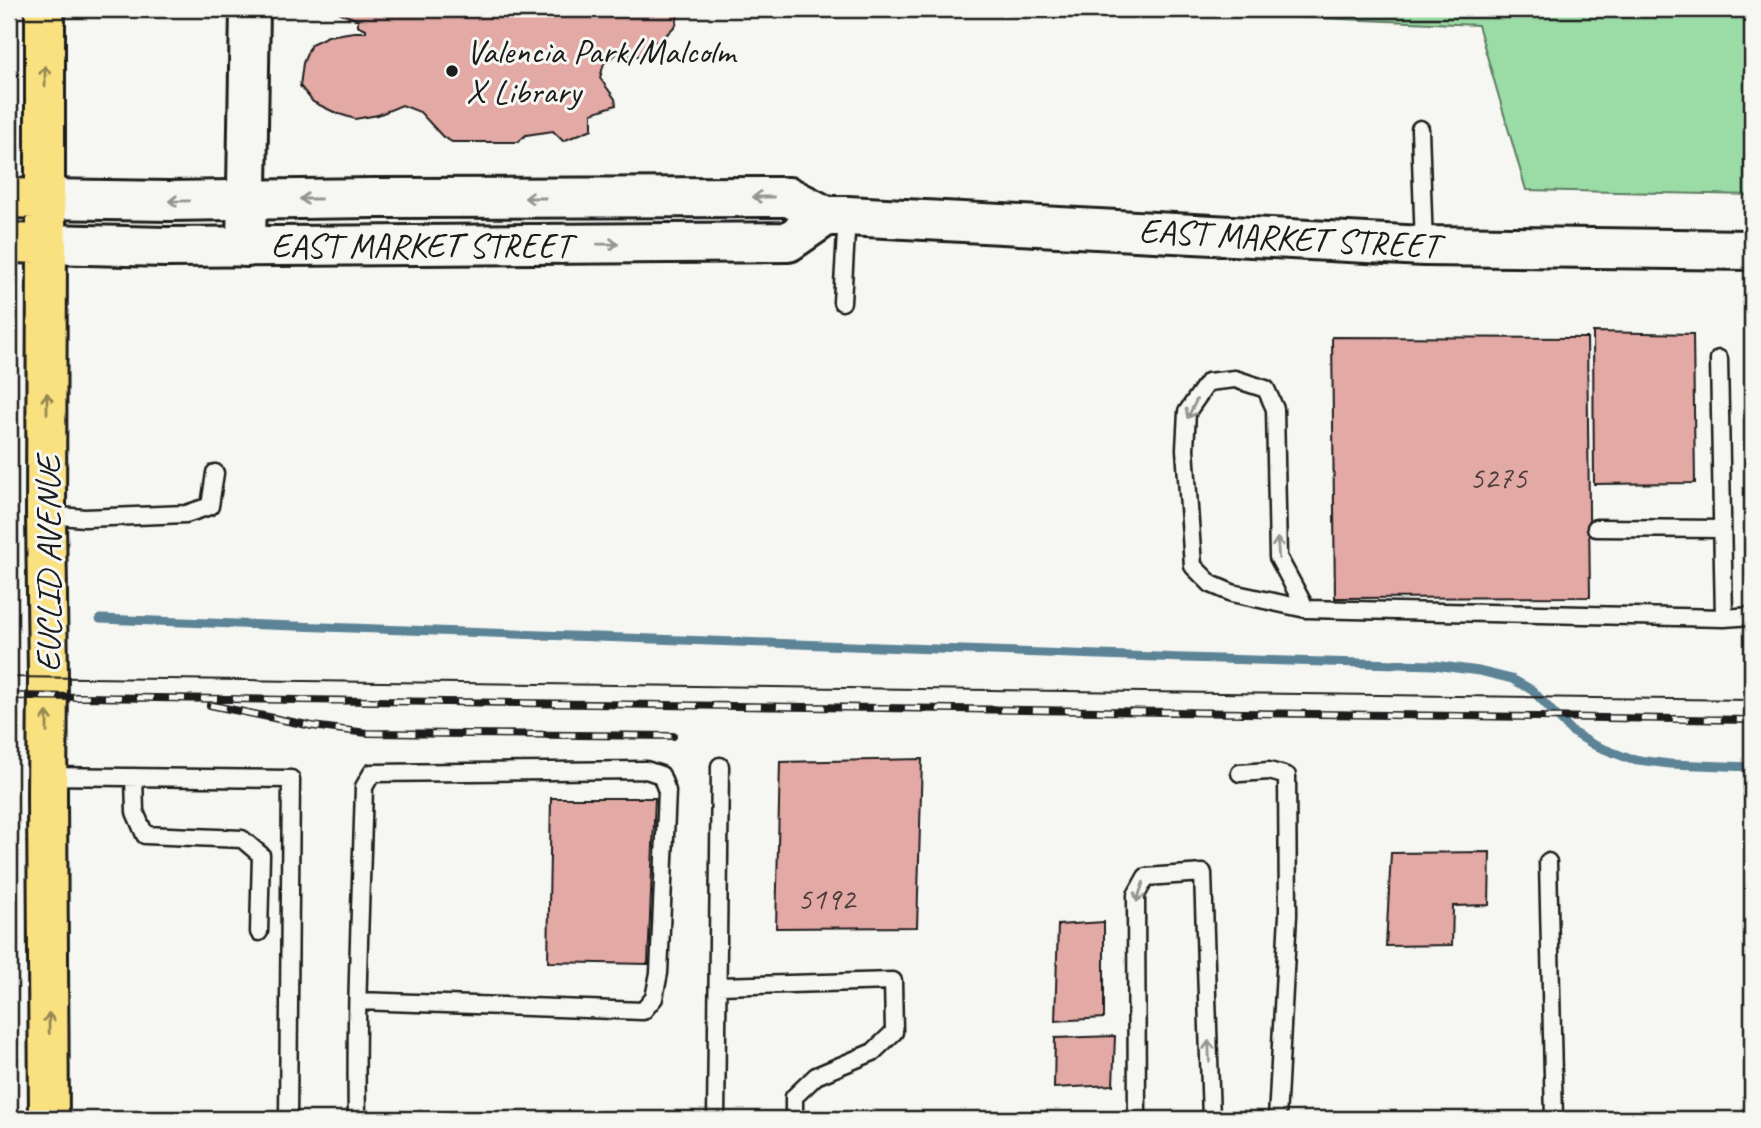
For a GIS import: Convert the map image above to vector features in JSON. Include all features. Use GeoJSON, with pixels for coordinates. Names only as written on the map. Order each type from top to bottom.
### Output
{"type":"FeatureCollection","features":[{"type":"Feature","properties":{"kind":"main road","name":"EUCLID AVENUE"},"geometry":{"type":"LineString","coordinates":[[45,9],[27,198],[47,244],[49,1119]]}},
{"type":"Feature","properties":{"kind":"main road"},"geometry":{"type":"LineString","coordinates":[[246,247],[250,9]]}},
{"type":"Feature","properties":{"kind":"main road","name":"EAST MARKET STREET"},"geometry":{"type":"LineString","coordinates":[[27,198],[169,201],[789,197],[836,216],[1424,246],[1752,250]]}},
{"type":"Feature","properties":{"kind":"main road","name":"EAST MARKET STREET"},"geometry":{"type":"LineString","coordinates":[[9,243],[246,247],[788,242],[836,216]]}},
{"type":"Feature","properties":{"kind":"lane"},"geometry":{"type":"LineString","coordinates":[[1420,129],[1424,246]]}},
{"type":"Feature","properties":{"kind":"lane"},"geometry":{"type":"LineString","coordinates":[[836,216],[842,302]]}},
{"type":"Feature","properties":{"kind":"lane"},"geometry":{"type":"LineString","coordinates":[[1719,359],[1724,618]]}},
{"type":"Feature","properties":{"kind":"lane"},"geometry":{"type":"LineString","coordinates":[[1306,609],[1278,557],[1275,408],[1266,389],[1234,379],[1208,382],[1187,412],[1185,449],[1193,566],[1211,584],[1231,593],[1306,609],[1724,618],[1752,616]]}},
{"type":"Feature","properties":{"kind":"lane"},"geometry":{"type":"LineString","coordinates":[[46,515],[85,518],[187,514],[210,506],[215,473]]}},
{"type":"Feature","properties":{"kind":"lane"},"geometry":{"type":"LineString","coordinates":[[1597,528],[1722,529]]}},
{"type":"Feature","properties":{"kind":"lane"},"geometry":{"type":"LineString","coordinates":[[716,1119],[720,766]]}},
{"type":"Feature","properties":{"kind":"lane"},"geometry":{"type":"LineString","coordinates":[[357,1119],[358,1001],[364,787],[372,773],[646,770],[661,775],[667,791],[659,973],[654,998],[643,1011],[358,1001]]}},
{"type":"Feature","properties":{"kind":"lane"},"geometry":{"type":"LineString","coordinates":[[1240,773],[1269,771],[1287,776],[1288,915],[1277,1119]]}},
{"type":"Feature","properties":{"kind":"lane"},"geometry":{"type":"LineString","coordinates":[[47,776],[291,779],[288,1119]]}},
{"type":"Feature","properties":{"kind":"lane"},"geometry":{"type":"LineString","coordinates":[[134,777],[135,812],[145,835],[242,839],[261,855],[259,932]]}},
{"type":"Feature","properties":{"kind":"lane"},"geometry":{"type":"LineString","coordinates":[[1548,862],[1554,1119]]}},
{"type":"Feature","properties":{"kind":"lane"},"geometry":{"type":"LineString","coordinates":[[1137,1119],[1136,895],[1146,877],[1203,873],[1211,1119]]}},
{"type":"Feature","properties":{"kind":"lane"},"geometry":{"type":"LineString","coordinates":[[719,986],[893,981],[894,1032],[873,1052],[816,1076],[794,1097],[794,1119]]}},
{"type":"Feature","properties":{"kind":"green space"},"geometry":{"type":"Polygon","coordinates":[[[1114,9],[1752,9],[1752,195],[1526,190],[1478,25],[1114,9]]]}},
{"type":"Feature","properties":{"kind":"building","name":"Valencia Park/Malcolm X Library"},"geometry":{"type":"Polygon","coordinates":[[[341,9],[679,9],[676,25],[660,41],[648,43],[648,56],[622,56],[622,50],[604,63],[600,78],[615,99],[616,105],[592,113],[592,129],[563,141],[553,131],[526,135],[518,142],[452,142],[442,136],[420,112],[402,105],[378,115],[355,119],[313,102],[300,86],[303,63],[311,44],[328,36],[366,32],[366,29],[358,26],[358,20],[340,13],[341,9]]]}},
{"type":"Feature","properties":{"kind":"building"},"geometry":{"type":"Polygon","coordinates":[[[1593,332],[1693,334],[1695,483],[1594,484],[1593,332]]]}},
{"type":"Feature","properties":{"kind":"building"},"geometry":{"type":"Polygon","coordinates":[[[1332,337],[1587,338],[1590,597],[1335,598],[1332,337]]]}},
{"type":"Feature","properties":{"kind":"building"},"geometry":{"type":"Polygon","coordinates":[[[922,759],[917,927],[776,928],[780,762],[922,759]]]}},
{"type":"Feature","properties":{"kind":"building"},"geometry":{"type":"Polygon","coordinates":[[[551,798],[655,798],[648,964],[548,962],[551,798]]]}},
{"type":"Feature","properties":{"kind":"building"},"geometry":{"type":"Polygon","coordinates":[[[1490,852],[1489,905],[1453,906],[1452,945],[1386,946],[1391,853],[1490,852]]]}},
{"type":"Feature","properties":{"kind":"building"},"geometry":{"type":"Polygon","coordinates":[[[1104,922],[1104,1018],[1055,1021],[1058,925],[1104,922]]]}},
{"type":"Feature","properties":{"kind":"building"},"geometry":{"type":"Polygon","coordinates":[[[1115,1036],[1113,1085],[1054,1088],[1055,1038],[1115,1036]]]}},
{"type":"Feature","properties":{"kind":"waterway"},"geometry":{"type":"LineString","coordinates":[[100,619],[1434,665],[1512,679],[1532,690],[1571,731],[1594,745],[1630,759],[1670,764],[1752,767]]}},
{"type":"Feature","properties":{"kind":"tram line"},"geometry":{"type":"LineString","coordinates":[[9,677],[1752,700]]}},
{"type":"Feature","properties":{"kind":"railway"},"geometry":{"type":"LineString","coordinates":[[9,696],[1752,720]]}},
{"type":"Feature","properties":{"kind":"railway"},"geometry":{"type":"LineString","coordinates":[[210,705],[312,726],[367,733],[673,736]]}},
{"type":"Feature","properties":{"kind":"place","name":"Valencia Park/Malcolm X Library"},"geometry":{"type":"Point","coordinates":[452,71]}}]}
